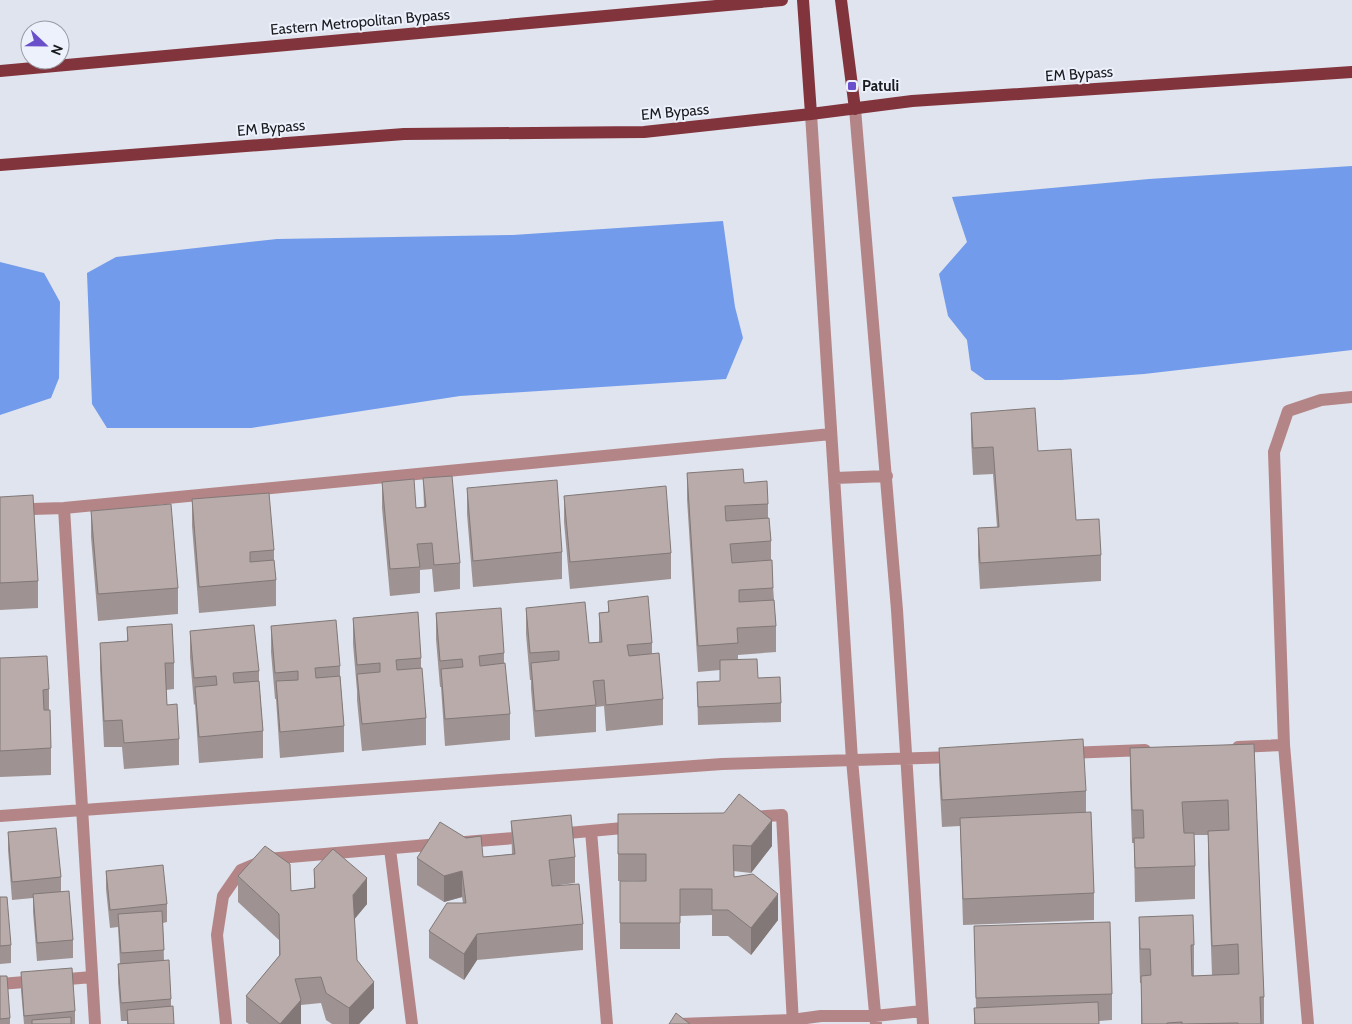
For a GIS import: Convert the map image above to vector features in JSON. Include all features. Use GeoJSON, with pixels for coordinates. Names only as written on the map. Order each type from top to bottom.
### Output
{"type":"FeatureCollection","features":[{"type":"Feature","properties":{"kind":"main road","name":"Eastern Metropolitan Bypass"},"geometry":{"type":"LineString","coordinates":[[0,71],[782,0]]}},
{"type":"Feature","properties":{"kind":"main road"},"geometry":{"type":"LineString","coordinates":[[803,0],[811,114]]}},
{"type":"Feature","properties":{"kind":"main road"},"geometry":{"type":"LineString","coordinates":[[841,0],[855,109]]}},
{"type":"Feature","properties":{"kind":"main road","name":"EM Bypass"},"geometry":{"type":"LineString","coordinates":[[0,165],[404,134],[644,132],[912,101],[1352,72]]}},
{"type":"Feature","properties":{"kind":"street"},"geometry":{"type":"LineString","coordinates":[[679,1024],[793,1022],[821,1016],[875,1020],[922,1018],[887,476],[855,109]]}},
{"type":"Feature","properties":{"kind":"street"},"geometry":{"type":"LineString","coordinates":[[811,114],[852,760],[875,1020]]}},
{"type":"Feature","properties":{"kind":"street"},"geometry":{"type":"LineString","coordinates":[[1308,1024],[1284,745],[1274,452],[1288,411],[1321,400],[1352,398]]}},
{"type":"Feature","properties":{"kind":"street"},"geometry":{"type":"LineString","coordinates":[[0,510],[64,508],[831,434]]}},
{"type":"Feature","properties":{"kind":"street"},"geometry":{"type":"LineString","coordinates":[[835,478],[887,476]]}},
{"type":"Feature","properties":{"kind":"street"},"geometry":{"type":"LineString","coordinates":[[64,508],[95,1024]]}},
{"type":"Feature","properties":{"kind":"street"},"geometry":{"type":"LineString","coordinates":[[1224,748],[1284,745]]}},
{"type":"Feature","properties":{"kind":"street"},"geometry":{"type":"LineString","coordinates":[[1055,754],[1155,750]]}},
{"type":"Feature","properties":{"kind":"street"},"geometry":{"type":"LineString","coordinates":[[0,816],[712,764],[965,757]]}},
{"type":"Feature","properties":{"kind":"street"},"geometry":{"type":"LineString","coordinates":[[734,819],[782,815],[793,1022]]}},
{"type":"Feature","properties":{"kind":"street"},"geometry":{"type":"LineString","coordinates":[[226,1024],[217,935],[223,896],[240,870],[267,859],[648,826]]}},
{"type":"Feature","properties":{"kind":"street"},"geometry":{"type":"LineString","coordinates":[[591,831],[607,1024]]}},
{"type":"Feature","properties":{"kind":"street"},"geometry":{"type":"LineString","coordinates":[[390,849],[412,1024]]}},
{"type":"Feature","properties":{"kind":"street"},"geometry":{"type":"LineString","coordinates":[[0,984],[92,977]]}},
{"type":"Feature","properties":{"kind":"water"},"geometry":{"type":"Polygon","coordinates":[[[1352,166],[1352,350],[1144,374],[1061,380],[985,380],[971,370],[967,340],[948,316],[939,274],[967,242],[952,197],[1149,179],[1352,166]]]}},
{"type":"Feature","properties":{"kind":"water"},"geometry":{"type":"Polygon","coordinates":[[[723,221],[735,307],[743,338],[726,379],[460,396],[251,428],[107,428],[92,404],[87,273],[116,257],[277,239],[513,235],[723,221]]]}},
{"type":"Feature","properties":{"kind":"water"},"geometry":{"type":"Polygon","coordinates":[[[0,262],[44,273],[60,302],[59,378],[51,398],[0,415],[0,262]]]}},
{"type":"Feature","properties":{"kind":"building"},"geometry":{"type":"Polygon","coordinates":[[[1035,408],[1038,451],[1071,449],[1076,520],[1099,519],[1101,555],[980,563],[978,528],[999,527],[993,447],[973,448],[971,413],[1035,408]]]}},
{"type":"Feature","properties":{"kind":"building"},"geometry":{"type":"Polygon","coordinates":[[[743,469],[744,483],[767,481],[768,504],[725,506],[726,521],[769,518],[771,541],[730,544],[732,563],[772,560],[773,588],[739,590],[739,602],[774,600],[776,626],[737,628],[738,643],[698,646],[687,473],[743,469]]]}},
{"type":"Feature","properties":{"kind":"building"},"geometry":{"type":"Polygon","coordinates":[[[452,476],[460,563],[434,565],[432,543],[417,544],[420,567],[390,569],[382,482],[414,479],[416,508],[426,507],[423,478],[452,476]]]}},
{"type":"Feature","properties":{"kind":"building"},"geometry":{"type":"Polygon","coordinates":[[[557,480],[562,552],[473,561],[467,488],[557,480]]]}},
{"type":"Feature","properties":{"kind":"building"},"geometry":{"type":"Polygon","coordinates":[[[666,486],[671,553],[570,562],[564,496],[666,486]]]}},
{"type":"Feature","properties":{"kind":"building"},"geometry":{"type":"Polygon","coordinates":[[[269,493],[274,550],[250,552],[250,562],[274,560],[276,580],[199,587],[192,499],[269,493]]]}},
{"type":"Feature","properties":{"kind":"building"},"geometry":{"type":"Polygon","coordinates":[[[33,495],[38,581],[0,583],[0,497],[33,495]]]}},
{"type":"Feature","properties":{"kind":"building"},"geometry":{"type":"Polygon","coordinates":[[[171,504],[178,588],[98,594],[91,511],[171,504]]]}},
{"type":"Feature","properties":{"kind":"building"},"geometry":{"type":"Polygon","coordinates":[[[648,596],[652,643],[627,645],[629,656],[659,653],[663,699],[606,705],[604,680],[593,681],[596,705],[535,711],[531,663],[559,660],[559,651],[530,653],[526,608],[585,602],[589,643],[602,642],[599,613],[609,612],[608,601],[648,596]]]}},
{"type":"Feature","properties":{"kind":"building"},"geometry":{"type":"Polygon","coordinates":[[[501,608],[504,653],[479,656],[480,666],[505,663],[510,714],[445,719],[441,669],[463,667],[462,659],[440,661],[436,613],[501,608]]]}},
{"type":"Feature","properties":{"kind":"building"},"geometry":{"type":"Polygon","coordinates":[[[418,612],[421,658],[396,660],[397,670],[422,668],[426,718],[362,724],[357,674],[380,672],[380,663],[357,665],[353,618],[418,612]]]}},
{"type":"Feature","properties":{"kind":"building"},"geometry":{"type":"Polygon","coordinates":[[[336,620],[340,666],[315,668],[316,678],[340,676],[344,726],[280,732],[276,681],[298,680],[298,671],[275,673],[271,626],[336,620]]]}},
{"type":"Feature","properties":{"kind":"building"},"geometry":{"type":"Polygon","coordinates":[[[172,624],[174,663],[165,663],[167,705],[177,704],[179,739],[124,743],[122,720],[104,721],[100,643],[128,641],[127,627],[172,624]]]}},
{"type":"Feature","properties":{"kind":"building"},"geometry":{"type":"Polygon","coordinates":[[[254,625],[259,671],[233,673],[234,683],[259,681],[263,731],[199,737],[195,687],[217,685],[216,676],[194,678],[190,631],[254,625]]]}},
{"type":"Feature","properties":{"kind":"building"},"geometry":{"type":"Polygon","coordinates":[[[47,656],[49,689],[43,690],[44,710],[50,710],[51,748],[0,751],[0,658],[47,656]]]}},
{"type":"Feature","properties":{"kind":"building"},"geometry":{"type":"Polygon","coordinates":[[[757,659],[758,678],[780,677],[781,703],[698,707],[697,682],[720,681],[720,660],[757,659]]]}},
{"type":"Feature","properties":{"kind":"building"},"geometry":{"type":"Polygon","coordinates":[[[1083,739],[1086,791],[942,800],[939,748],[1083,739]]]}},
{"type":"Feature","properties":{"kind":"building"},"geometry":{"type":"Polygon","coordinates":[[[1254,744],[1264,997],[1260,997],[1261,1024],[1182,1024],[1182,1022],[1142,1024],[1141,976],[1151,975],[1150,949],[1140,949],[1139,917],[1193,915],[1194,945],[1191,945],[1192,976],[1239,974],[1238,944],[1212,946],[1208,831],[1229,830],[1228,800],[1182,802],[1184,833],[1194,833],[1195,866],[1135,868],[1134,838],[1144,838],[1143,810],[1132,810],[1130,748],[1254,744]]]}},
{"type":"Feature","properties":{"kind":"building"},"geometry":{"type":"Polygon","coordinates":[[[739,794],[772,820],[751,846],[733,845],[734,877],[753,874],[778,894],[751,928],[728,910],[712,910],[712,889],[680,889],[680,923],[620,923],[620,881],[646,881],[646,854],[618,854],[618,814],[724,813],[739,794]]]}},
{"type":"Feature","properties":{"kind":"building"},"geometry":{"type":"Polygon","coordinates":[[[1091,812],[1094,893],[963,899],[960,818],[1091,812]]]}},
{"type":"Feature","properties":{"kind":"building"},"geometry":{"type":"Polygon","coordinates":[[[571,815],[575,857],[549,860],[552,886],[579,884],[583,924],[477,934],[464,954],[429,931],[447,903],[466,903],[462,871],[444,876],[417,858],[440,822],[466,838],[481,836],[483,857],[515,854],[511,821],[571,815]]]}},
{"type":"Feature","properties":{"kind":"building"},"geometry":{"type":"Polygon","coordinates":[[[56,828],[61,877],[12,882],[8,832],[56,828]]]}},
{"type":"Feature","properties":{"kind":"building"},"geometry":{"type":"Polygon","coordinates":[[[265,846],[290,864],[291,891],[315,888],[314,869],[333,849],[367,878],[353,895],[357,960],[374,982],[349,1008],[326,993],[321,977],[295,979],[301,1000],[280,1024],[246,996],[280,955],[279,914],[238,876],[265,846]]]}},
{"type":"Feature","properties":{"kind":"building"},"geometry":{"type":"Polygon","coordinates":[[[163,865],[167,904],[110,910],[106,871],[163,865]]]}},
{"type":"Feature","properties":{"kind":"building"},"geometry":{"type":"Polygon","coordinates":[[[69,891],[73,940],[37,943],[33,894],[69,891]]]}},
{"type":"Feature","properties":{"kind":"building"},"geometry":{"type":"Polygon","coordinates":[[[0,897],[7,897],[11,945],[0,946],[0,897]]]}},
{"type":"Feature","properties":{"kind":"building"},"geometry":{"type":"Polygon","coordinates":[[[162,911],[164,950],[121,953],[118,914],[162,911]]]}},
{"type":"Feature","properties":{"kind":"building"},"geometry":{"type":"Polygon","coordinates":[[[1110,922],[1112,994],[976,998],[974,926],[1110,922]]]}},
{"type":"Feature","properties":{"kind":"building"},"geometry":{"type":"Polygon","coordinates":[[[169,960],[171,999],[121,1003],[118,964],[169,960]]]}},
{"type":"Feature","properties":{"kind":"building"},"geometry":{"type":"Polygon","coordinates":[[[72,968],[75,1011],[24,1016],[21,972],[72,968]]]}},
{"type":"Feature","properties":{"kind":"building"},"geometry":{"type":"Polygon","coordinates":[[[0,976],[7,976],[10,1018],[0,1019],[0,976]]]}},
{"type":"Feature","properties":{"kind":"building"},"geometry":{"type":"Polygon","coordinates":[[[1098,1002],[1099,1024],[975,1024],[974,1008],[1098,1002]]]}},
{"type":"Feature","properties":{"kind":"building"},"geometry":{"type":"Polygon","coordinates":[[[173,1006],[174,1024],[128,1024],[127,1010],[173,1006]]]}},
{"type":"Feature","properties":{"kind":"building"},"geometry":{"type":"Polygon","coordinates":[[[676,1013],[690,1024],[669,1024],[676,1013]]]}},
{"type":"Feature","properties":{"kind":"building"},"geometry":{"type":"Polygon","coordinates":[[[71,1017],[71,1024],[32,1024],[32,1020],[71,1017]]]}},
{"type":"Feature","properties":{"kind":"place","name":"Patuli"},"geometry":{"type":"Point","coordinates":[852,86]}}]}
